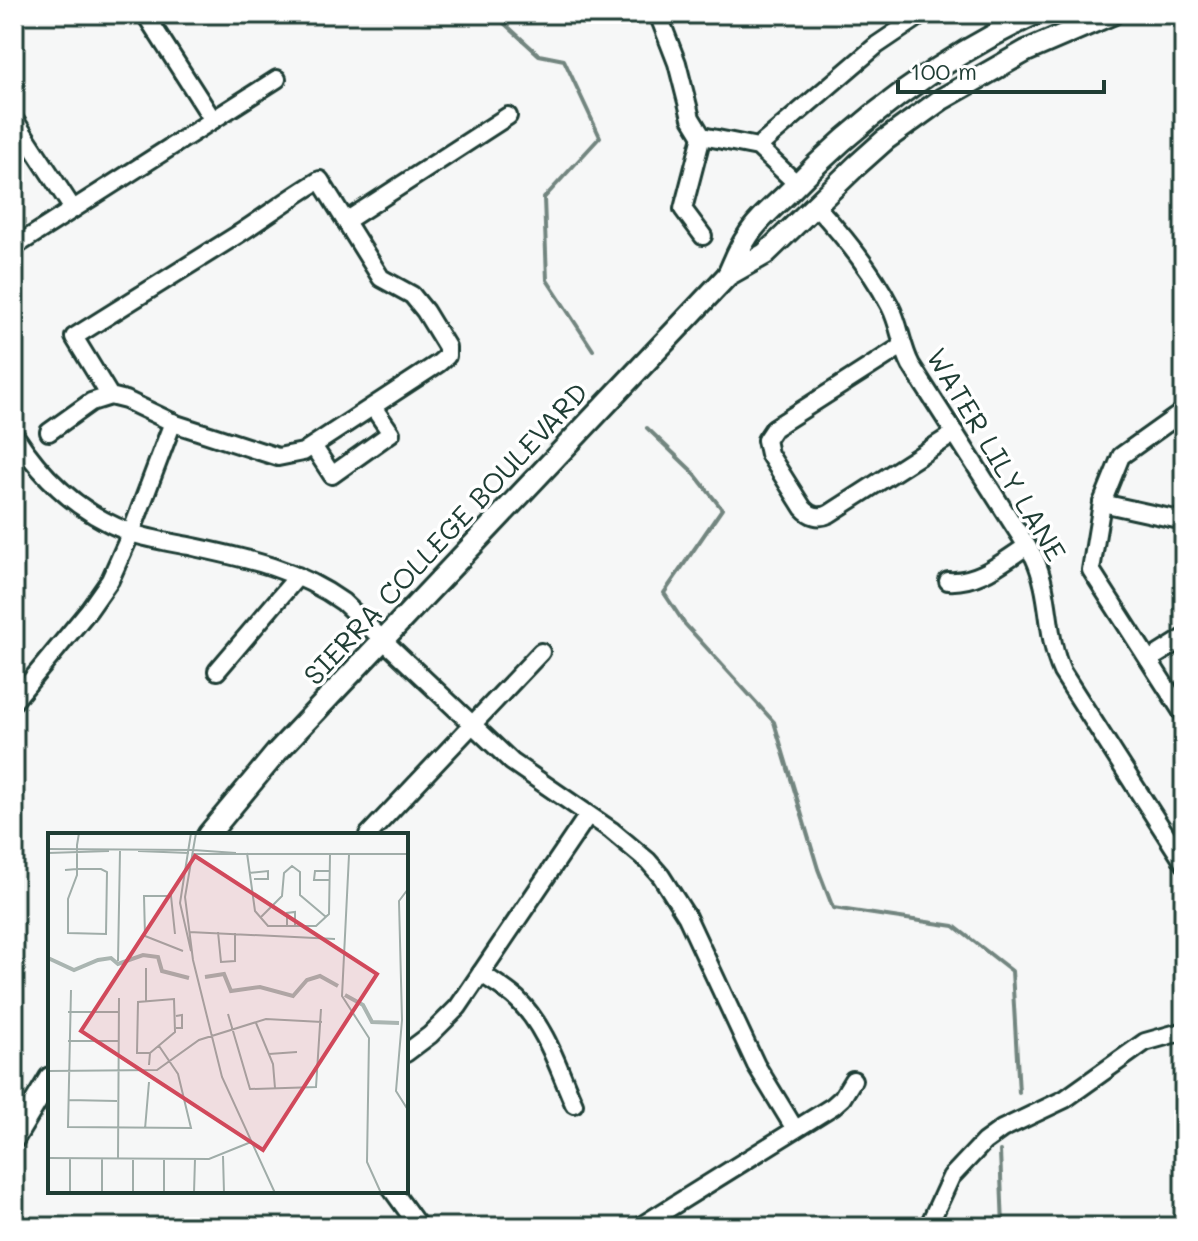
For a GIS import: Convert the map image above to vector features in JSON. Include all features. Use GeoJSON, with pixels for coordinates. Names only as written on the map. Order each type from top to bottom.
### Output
{"type":"FeatureCollection","features":[{"type":"Feature","properties":{"kind":"main road","name":"SIERRA COLLEGE BOULEVARD"},"geometry":{"type":"LineString","coordinates":[[210,833],[277,752],[728,275],[748,235],[838,143],[895,97],[957,55],[1035,14]]}},
{"type":"Feature","properties":{"kind":"main road","name":"SIERRA COLLEGE BOULEVARD"},"geometry":{"type":"LineString","coordinates":[[728,275],[765,254],[885,140],[942,99],[1026,51],[1112,14]]}},
{"type":"Feature","properties":{"kind":"main road"},"geometry":{"type":"LineString","coordinates":[[14,1138],[48,1081]]}},
{"type":"Feature","properties":{"kind":"street"},"geometry":{"type":"LineString","coordinates":[[145,14],[213,120]]}},
{"type":"Feature","properties":{"kind":"street"},"geometry":{"type":"LineString","coordinates":[[658,14],[677,63],[691,118],[702,136],[683,209],[703,236]]}},
{"type":"Feature","properties":{"kind":"street"},"geometry":{"type":"LineString","coordinates":[[758,147],[877,45],[923,14]]}},
{"type":"Feature","properties":{"kind":"street"},"geometry":{"type":"LineString","coordinates":[[14,247],[277,79]]}},
{"type":"Feature","properties":{"kind":"street"},"geometry":{"type":"LineString","coordinates":[[346,221],[508,116]]}},
{"type":"Feature","properties":{"kind":"street"},"geometry":{"type":"LineString","coordinates":[[14,119],[73,209]]}},
{"type":"Feature","properties":{"kind":"street"},"geometry":{"type":"LineString","coordinates":[[702,136],[758,147],[797,184]]}},
{"type":"Feature","properties":{"kind":"street"},"geometry":{"type":"LineString","coordinates":[[49,432],[91,402],[110,396],[126,400],[173,422],[278,457],[303,452],[439,363],[447,356],[447,347],[412,295],[381,278],[320,180],[74,337],[110,396]]}},
{"type":"Feature","properties":{"kind":"street","name":"WATER LILY LANE"},"geometry":{"type":"LineString","coordinates":[[815,205],[859,256],[882,291],[894,314],[902,346],[911,365],[1038,565],[1045,585],[1053,648],[1062,672],[1184,863]]}},
{"type":"Feature","properties":{"kind":"street"},"geometry":{"type":"LineString","coordinates":[[902,346],[774,428],[766,440],[769,454],[803,508],[810,515],[820,517],[955,433]]}},
{"type":"Feature","properties":{"kind":"street"},"geometry":{"type":"LineString","coordinates":[[313,446],[332,475],[391,433],[373,407]]}},
{"type":"Feature","properties":{"kind":"street"},"geometry":{"type":"LineString","coordinates":[[1184,411],[1121,456],[1102,503],[1091,570],[1149,660],[1179,696],[1184,715]]}},
{"type":"Feature","properties":{"kind":"street"},"geometry":{"type":"LineString","coordinates":[[14,701],[100,596],[131,533],[173,422]]}},
{"type":"Feature","properties":{"kind":"street"},"geometry":{"type":"LineString","coordinates":[[14,434],[41,472],[68,497],[98,517],[131,533],[250,559],[298,576],[329,592],[519,767],[634,848],[648,861],[687,917],[756,1065],[795,1129]]}},
{"type":"Feature","properties":{"kind":"street"},"geometry":{"type":"LineString","coordinates":[[1102,503],[1184,521]]}},
{"type":"Feature","properties":{"kind":"street"},"geometry":{"type":"LineString","coordinates":[[948,581],[975,579],[1027,546]]}},
{"type":"Feature","properties":{"kind":"street"},"geometry":{"type":"LineString","coordinates":[[217,671],[298,576]]}},
{"type":"Feature","properties":{"kind":"street"},"geometry":{"type":"LineString","coordinates":[[1149,660],[1184,638]]}},
{"type":"Feature","properties":{"kind":"street"},"geometry":{"type":"LineString","coordinates":[[370,833],[541,652]]}},
{"type":"Feature","properties":{"kind":"street"},"geometry":{"type":"LineString","coordinates":[[408,1051],[445,1022],[458,1007],[588,815]]}},
{"type":"Feature","properties":{"kind":"street"},"geometry":{"type":"LineString","coordinates":[[481,973],[515,997],[533,1017],[574,1104]]}},
{"type":"Feature","properties":{"kind":"street"},"geometry":{"type":"LineString","coordinates":[[928,1227],[951,1177],[984,1142],[1002,1129],[1065,1099],[1145,1042],[1184,1031]]}},
{"type":"Feature","properties":{"kind":"street"},"geometry":{"type":"LineString","coordinates":[[639,1227],[842,1098],[853,1080]]}},
{"type":"Feature","properties":{"kind":"street"},"geometry":{"type":"LineString","coordinates":[[394,1193],[419,1227]]}},
{"type":"Feature","properties":{"kind":"waterway"},"geometry":{"type":"LineString","coordinates":[[494,14],[539,55],[564,60],[600,137],[544,198],[547,280],[593,350]]}},
{"type":"Feature","properties":{"kind":"waterway"},"geometry":{"type":"LineString","coordinates":[[647,428],[693,472],[722,509],[664,593],[684,623],[774,722],[818,869],[833,908],[954,926],[1012,971],[1019,1093]]}},
{"type":"Feature","properties":{"kind":"waterway"},"geometry":{"type":"LineString","coordinates":[[1000,1151],[1003,1227]]}}]}
